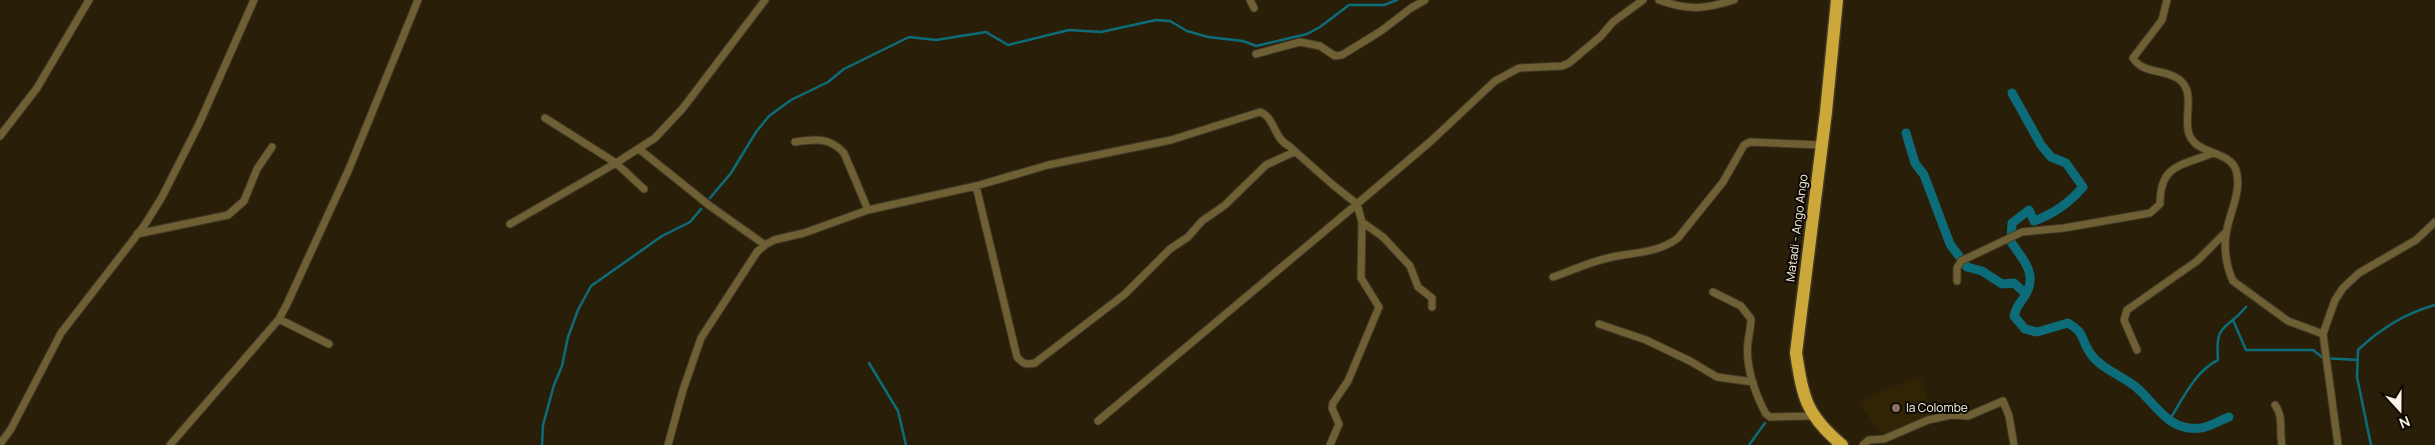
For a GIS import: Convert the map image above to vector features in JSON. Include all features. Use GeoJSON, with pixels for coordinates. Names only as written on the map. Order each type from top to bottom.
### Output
{"type":"FeatureCollection","features":[{"type":"Feature","properties":{"kind":"highway","name":"Matadi - Ango Ango"},"geometry":{"type":"LineString","coordinates":[[1837,0],[1822,145],[1796,353],[1801,384],[1812,416],[1821,427],[1842,445]]}},
{"type":"Feature","properties":{"kind":"street"},"geometry":{"type":"LineString","coordinates":[[0,136],[37,88],[89,0]]}},
{"type":"Feature","properties":{"kind":"street"},"geometry":{"type":"LineString","coordinates":[[0,444],[11,429],[61,333],[137,234],[162,197],[195,132],[254,0]]}},
{"type":"Feature","properties":{"kind":"street"},"geometry":{"type":"LineString","coordinates":[[170,445],[279,319],[324,229],[418,0]]}},
{"type":"Feature","properties":{"kind":"street"},"geometry":{"type":"LineString","coordinates":[[510,224],[616,163],[655,138],[683,108],[765,0]]}},
{"type":"Feature","properties":{"kind":"street"},"geometry":{"type":"LineString","coordinates":[[1250,0],[1254,8]]}},
{"type":"Feature","properties":{"kind":"street"},"geometry":{"type":"LineString","coordinates":[[1256,54],[1300,42],[1320,46],[1335,56],[1342,54],[1381,31],[1411,8],[1425,0]]}},
{"type":"Feature","properties":{"kind":"street"},"geometry":{"type":"LineString","coordinates":[[1098,421],[1431,141],[1495,81],[1519,68],[1562,66],[1569,63],[1591,46],[1613,22],[1643,0]]}},
{"type":"Feature","properties":{"kind":"street"},"geometry":{"type":"LineString","coordinates":[[1659,0],[1676,6],[1702,8],[1734,0]]}},
{"type":"Feature","properties":{"kind":"street"},"geometry":{"type":"LineString","coordinates":[[2167,0],[2162,20],[2133,58],[2147,69],[2176,77],[2186,86],[2189,134],[2194,143],[2228,160],[2235,168],[2239,183],[2226,232],[2229,271],[2233,281],[2288,322],[2323,334]]}},
{"type":"Feature","properties":{"kind":"street"},"geometry":{"type":"LineString","coordinates":[[668,445],[683,390],[701,338],[757,252],[765,245],[774,240],[804,233],[868,210],[976,186],[1048,165],[1170,140],[1260,112],[1267,116],[1281,142],[1289,146],[1357,204],[1362,222],[1360,275],[1378,307],[1348,381],[1333,403],[1332,408],[1339,424],[1330,445]]}},
{"type":"Feature","properties":{"kind":"street"},"geometry":{"type":"LineString","coordinates":[[545,118],[616,163],[644,189]]}},
{"type":"Feature","properties":{"kind":"street"},"geometry":{"type":"LineString","coordinates":[[795,142],[818,138],[838,146],[844,154],[868,210]]}},
{"type":"Feature","properties":{"kind":"street"},"geometry":{"type":"LineString","coordinates":[[1553,277],[1605,258],[1669,245],[1678,238],[1723,182],[1744,145],[1750,142],[1822,145]]}},
{"type":"Feature","properties":{"kind":"street"},"geometry":{"type":"LineString","coordinates":[[137,234],[228,214],[244,201],[257,169],[272,147]]}},
{"type":"Feature","properties":{"kind":"street"},"geometry":{"type":"LineString","coordinates":[[639,148],[710,206],[765,245]]}},
{"type":"Feature","properties":{"kind":"street"},"geometry":{"type":"LineString","coordinates":[[976,186],[1018,358],[1028,365],[1035,363],[1125,294],[1170,249],[1188,238],[1202,221],[1225,205],[1266,165],[1294,152]]}},
{"type":"Feature","properties":{"kind":"street"},"geometry":{"type":"LineString","coordinates":[[1957,281],[1957,268],[1961,261],[2022,232],[2064,228],[2150,213],[2160,204],[2160,187],[2163,178],[2171,170],[2213,153]]}},
{"type":"Feature","properties":{"kind":"street"},"geometry":{"type":"LineString","coordinates":[[1362,222],[1384,237],[1410,266],[1414,272],[1416,284],[1432,298],[1432,308]]}},
{"type":"Feature","properties":{"kind":"street"},"geometry":{"type":"LineString","coordinates":[[2338,445],[2323,334],[2328,316],[2343,288],[2376,262],[2416,240],[2435,222]]}},
{"type":"Feature","properties":{"kind":"street"},"geometry":{"type":"LineString","coordinates":[[2137,350],[2124,320],[2126,310],[2197,261],[2226,232]]}},
{"type":"Feature","properties":{"kind":"street"},"geometry":{"type":"LineString","coordinates":[[1713,292],[1740,306],[1748,312],[1752,319],[1748,343],[1748,360],[1762,408],[1770,417],[1812,416]]}},
{"type":"Feature","properties":{"kind":"street"},"geometry":{"type":"LineString","coordinates":[[279,319],[328,344]]}},
{"type":"Feature","properties":{"kind":"street"},"geometry":{"type":"LineString","coordinates":[[1598,324],[1646,340],[1690,361],[1717,377],[1753,382]]}},
{"type":"Feature","properties":{"kind":"street"},"geometry":{"type":"LineString","coordinates":[[1863,445],[1869,440],[1884,439],[1928,420],[1951,415],[1968,416],[2003,402],[2009,416],[2014,445]]}},
{"type":"Feature","properties":{"kind":"street"},"geometry":{"type":"LineString","coordinates":[[2276,405],[2281,412],[2280,432],[2282,445]]}},
{"type":"Feature","properties":{"kind":"shaded area","name":"la Colombe"},"geometry":{"type":"Polygon","coordinates":[[[1920,377],[1933,414],[1884,439],[1858,401],[1920,377]]]}},
{"type":"Feature","properties":{"kind":"waterway"},"geometry":{"type":"LineString","coordinates":[[710,198],[731,173],[756,132],[769,116],[791,100],[828,82],[844,69],[909,37],[936,40],[986,32],[1008,45],[1069,30],[1101,32],[1156,20],[1170,21],[1187,31],[1208,37],[1243,41],[1256,46],[1307,34],[1320,27],[1349,5],[1384,5],[1397,0]]}},
{"type":"Feature","properties":{"kind":"waterway"},"geometry":{"type":"LineString","coordinates":[[2012,93],[2041,145],[2051,157],[2066,163],[2083,187],[2067,203],[2048,215],[2034,221],[2029,210],[2012,223],[2011,242],[2023,259],[2030,278],[2030,285],[2014,316],[2025,329],[2037,332],[2068,323],[2074,327],[2080,333],[2095,359],[2105,368],[2136,387],[2171,422],[2180,426],[2201,428],[2229,417]]}},
{"type":"Feature","properties":{"kind":"waterway"},"geometry":{"type":"LineString","coordinates":[[1906,133],[1915,163],[1924,175],[1950,244],[1967,267],[1982,271],[2002,284],[2014,283],[2026,294]]}},
{"type":"Feature","properties":{"kind":"waterway"},"geometry":{"type":"LineString","coordinates":[[542,445],[543,425],[554,385],[562,366],[568,337],[578,310],[591,286],[662,236],[690,222],[701,209]]}},
{"type":"Feature","properties":{"kind":"waterway"},"geometry":{"type":"LineString","coordinates":[[2371,445],[2357,377],[2358,350],[2375,335],[2394,323],[2414,312],[2435,305]]}},
{"type":"Feature","properties":{"kind":"waterway"},"geometry":{"type":"LineString","coordinates":[[2169,421],[2184,395],[2202,371],[2218,360],[2217,348],[2220,333],[2246,307]]}},
{"type":"Feature","properties":{"kind":"waterway"},"geometry":{"type":"LineString","coordinates":[[2233,320],[2246,350],[2313,350],[2323,358],[2358,360]]}},
{"type":"Feature","properties":{"kind":"waterway"},"geometry":{"type":"LineString","coordinates":[[869,363],[898,411],[906,445]]}},
{"type":"Feature","properties":{"kind":"waterway"},"geometry":{"type":"LineString","coordinates":[[1749,445],[1765,423]]}},
{"type":"Feature","properties":{"kind":"place","name":"la Colombe"},"geometry":{"type":"Point","coordinates":[1896,408]}}]}
